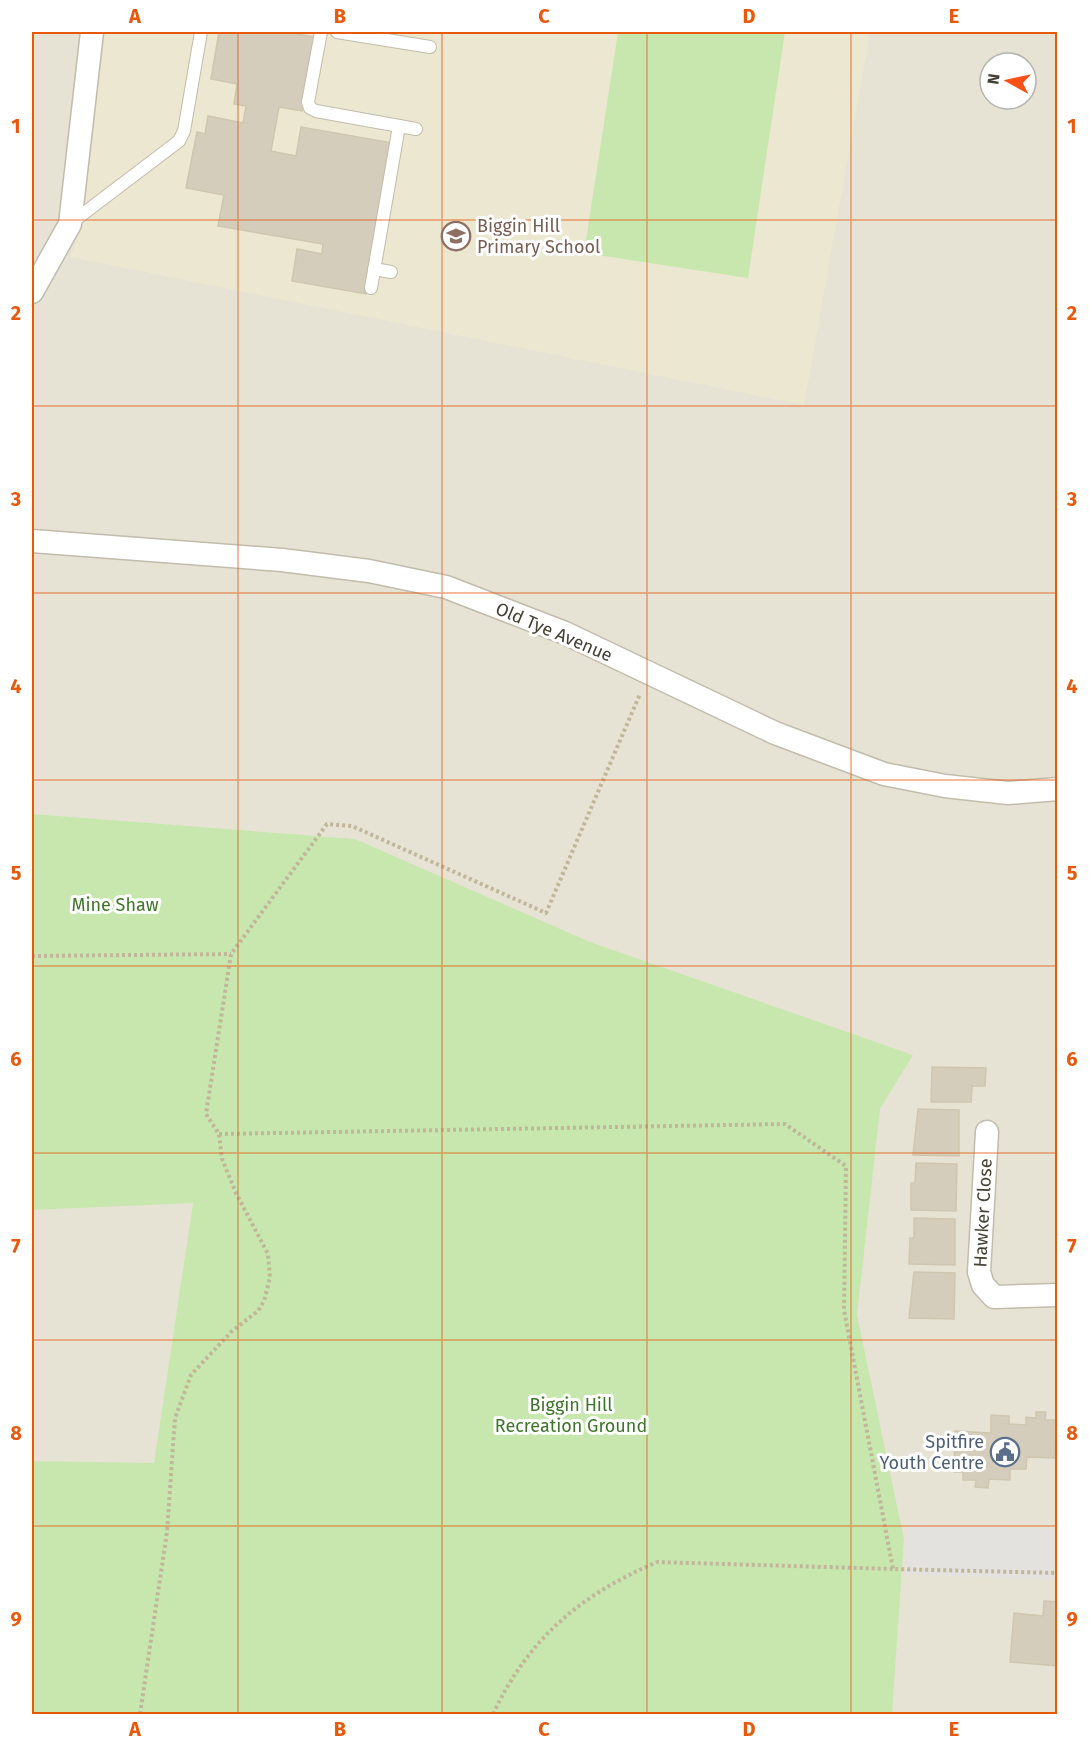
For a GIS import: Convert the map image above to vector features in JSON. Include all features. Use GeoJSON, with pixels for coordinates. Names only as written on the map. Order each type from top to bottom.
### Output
{"type":"FeatureCollection","features":[{"type":"Feature","properties":{"kind":"street"},"geometry":{"type":"LineString","coordinates":[[32,292],[70,224],[92,32]]}},
{"type":"Feature","properties":{"kind":"street","name":"Old Tye Avenue"},"geometry":{"type":"LineString","coordinates":[[32,542],[282,560],[369,571],[446,587],[565,633],[775,733],[884,774],[945,786],[1008,793],[1058,789]]}},
{"type":"Feature","properties":{"kind":"street","name":"Hawker Close"},"geometry":{"type":"LineString","coordinates":[[987,1132],[979,1272],[982,1285],[994,1297],[1058,1295]]}},
{"type":"Feature","properties":{"kind":"lane"},"geometry":{"type":"LineString","coordinates":[[70,224],[179,141],[184,131],[201,32]]}},
{"type":"Feature","properties":{"kind":"lane"},"geometry":{"type":"LineString","coordinates":[[321,32],[308,102],[310,108],[416,129]]}},
{"type":"Feature","properties":{"kind":"lane"},"geometry":{"type":"LineString","coordinates":[[337,32],[430,47]]}},
{"type":"Feature","properties":{"kind":"lane"},"geometry":{"type":"LineString","coordinates":[[371,288],[399,126]]}},
{"type":"Feature","properties":{"kind":"lane"},"geometry":{"type":"LineString","coordinates":[[374,269],[391,272]]}},
{"type":"Feature","properties":{"kind":"path"},"geometry":{"type":"LineString","coordinates":[[140,1714],[167,1532],[175,1418],[191,1375],[232,1331],[258,1311],[264,1301],[270,1276],[268,1254],[225,1168],[219,1134],[206,1114],[231,954],[327,824],[352,826],[546,913],[650,674]]}},
{"type":"Feature","properties":{"kind":"path"},"geometry":{"type":"LineString","coordinates":[[32,956],[231,954]]}},
{"type":"Feature","properties":{"kind":"path"},"geometry":{"type":"LineString","coordinates":[[219,1134],[785,1124],[846,1166],[844,1310],[893,1569]]}},
{"type":"Feature","properties":{"kind":"path"},"geometry":{"type":"LineString","coordinates":[[493,1714],[526,1655],[562,1618],[621,1577],[657,1562],[1058,1573]]}},
{"type":"Feature","properties":{"kind":"shaded area"},"geometry":{"type":"Polygon","coordinates":[[[32,32],[1057,32],[1057,1714],[32,1714],[32,32]]]}},
{"type":"Feature","properties":{"kind":"shaded area","name":"Biggin Hill Primary School"},"geometry":{"type":"Polygon","coordinates":[[[104,32],[870,32],[804,405],[71,257],[84,214],[104,32]]]}},
{"type":"Feature","properties":{"kind":"shaded area"},"geometry":{"type":"Polygon","coordinates":[[[907,1524],[1057,1529],[1057,1580],[906,1574],[907,1524]]]}},
{"type":"Feature","properties":{"kind":"green space"},"geometry":{"type":"Polygon","coordinates":[[[618,32],[785,32],[748,278],[584,253],[618,32]]]}},
{"type":"Feature","properties":{"kind":"green space","name":"Biggin Hill Recreation Ground"},"geometry":{"type":"Polygon","coordinates":[[[32,814],[355,839],[590,942],[913,1055],[880,1109],[857,1315],[904,1539],[892,1714],[32,1714],[32,1461],[154,1463],[193,1203],[32,1210],[32,814]]]}},
{"type":"Feature","properties":{"kind":"building"},"geometry":{"type":"Polygon","coordinates":[[[219,32],[285,32],[315,37],[302,111],[279,107],[271,151],[296,156],[301,127],[393,143],[366,294],[292,281],[297,249],[322,254],[323,244],[218,226],[224,195],[186,188],[197,132],[205,134],[208,116],[243,123],[246,106],[234,104],[237,84],[211,79],[219,32]]]}},
{"type":"Feature","properties":{"kind":"building"},"geometry":{"type":"Polygon","coordinates":[[[932,1067],[986,1068],[985,1086],[972,1086],[971,1102],[931,1102],[932,1067]]]}},
{"type":"Feature","properties":{"kind":"building"},"geometry":{"type":"Polygon","coordinates":[[[918,1109],[959,1110],[959,1156],[913,1155],[918,1109]]]}},
{"type":"Feature","properties":{"kind":"building"},"geometry":{"type":"Polygon","coordinates":[[[916,1163],[957,1164],[956,1211],[911,1210],[911,1183],[915,1183],[916,1163]]]}},
{"type":"Feature","properties":{"kind":"building"},"geometry":{"type":"Polygon","coordinates":[[[914,1218],[955,1219],[955,1265],[909,1264],[910,1238],[914,1238],[914,1218]]]}},
{"type":"Feature","properties":{"kind":"building"},"geometry":{"type":"Polygon","coordinates":[[[914,1272],[955,1273],[954,1319],[909,1318],[914,1272]]]}},
{"type":"Feature","properties":{"kind":"building","name":"Spitfire Youth Centre"},"geometry":{"type":"Polygon","coordinates":[[[1036,1412],[1046,1412],[1045,1420],[1057,1420],[1055,1458],[1027,1457],[1026,1469],[1010,1469],[1010,1480],[989,1479],[988,1488],[975,1487],[976,1480],[963,1480],[963,1472],[954,1472],[955,1431],[991,1433],[991,1415],[1009,1416],[1009,1424],[1026,1425],[1026,1417],[1036,1418],[1036,1412]]]}},
{"type":"Feature","properties":{"kind":"building"},"geometry":{"type":"Polygon","coordinates":[[[1044,1601],[1058,1602],[1058,1666],[1010,1662],[1014,1613],[1043,1616],[1044,1601]]]}},
{"type":"Feature","properties":{"kind":"place","name":"Biggin Hill Primary School"},"geometry":{"type":"Point","coordinates":[456,236]}},
{"type":"Feature","properties":{"kind":"place","name":"Spitfire Youth Centre"},"geometry":{"type":"Point","coordinates":[1005,1452]}},
{"type":"Feature","properties":{"kind":"park label","name":"Mine Shaw"},"geometry":{"type":"Point","coordinates":[115,905]}}]}
